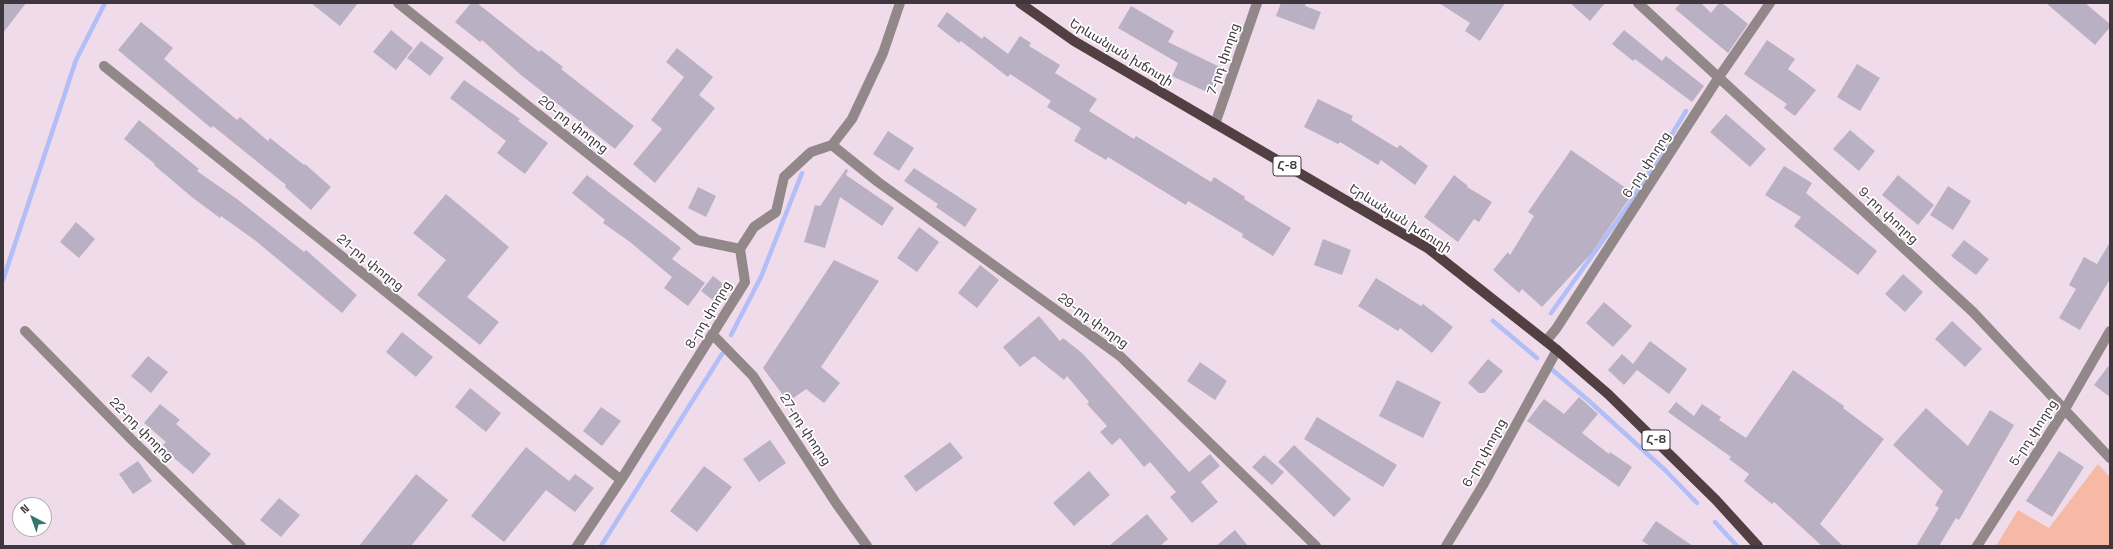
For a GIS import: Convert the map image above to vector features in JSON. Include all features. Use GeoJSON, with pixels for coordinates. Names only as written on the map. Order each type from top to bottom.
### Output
{"type":"FeatureCollection","features":[{"type":"Feature","properties":{"kind":"main road","name":"Երևանյան խճուղի"},"geometry":{"type":"LineString","coordinates":[[1020,3],[1074,41],[1429,249],[1557,350],[1641,425],[1716,500],[1758,546]]}},
{"type":"Feature","properties":{"kind":"street","name":"20-րդ փողոց"},"geometry":{"type":"LineString","coordinates":[[398,3],[697,240],[740,249]]}},
{"type":"Feature","properties":{"kind":"street"},"geometry":{"type":"LineString","coordinates":[[740,249],[754,227],[776,212],[784,177],[811,152],[832,145],[852,119],[880,60],[900,3]]}},
{"type":"Feature","properties":{"kind":"street","name":"7-րդ փողոց"},"geometry":{"type":"LineString","coordinates":[[1215,124],[1257,3]]}},
{"type":"Feature","properties":{"kind":"street","name":"9-րդ փողոց"},"geometry":{"type":"LineString","coordinates":[[1638,3],[1973,312],[2110,458]]}},
{"type":"Feature","properties":{"kind":"street","name":"6-րդ փողոց"},"geometry":{"type":"LineString","coordinates":[[1546,341],[1556,329],[1718,76],[1770,3]]}},
{"type":"Feature","properties":{"kind":"street","name":"21-րդ փողոց"},"geometry":{"type":"LineString","coordinates":[[104,66],[621,480]]}},
{"type":"Feature","properties":{"kind":"street","name":"29-րդ փողոց"},"geometry":{"type":"LineString","coordinates":[[832,145],[878,182],[1120,356],[1316,546]]}},
{"type":"Feature","properties":{"kind":"street","name":"8-րդ փողոց"},"geometry":{"type":"LineString","coordinates":[[577,546],[621,480],[745,282],[740,249]]}},
{"type":"Feature","properties":{"kind":"street","name":"22-րդ փողոց"},"geometry":{"type":"LineString","coordinates":[[25,331],[132,440],[241,546]]}},
{"type":"Feature","properties":{"kind":"street","name":"5-րդ փողոց"},"geometry":{"type":"LineString","coordinates":[[1977,546],[2065,409],[2110,331]]}},
{"type":"Feature","properties":{"kind":"street","name":"27-րդ փողոց"},"geometry":{"type":"LineString","coordinates":[[713,335],[753,376],[836,503],[867,546]]}},
{"type":"Feature","properties":{"kind":"street","name":"6-րդ փողոց"},"geometry":{"type":"LineString","coordinates":[[1446,546],[1483,485],[1557,350]]}},
{"type":"Feature","properties":{"kind":"shaded area"},"geometry":{"type":"Polygon","coordinates":[[[2098,464],[2110,477],[2110,546],[1996,546],[2018,510],[2049,528],[2098,464]]]}},
{"type":"Feature","properties":{"kind":"building"},"geometry":{"type":"Polygon","coordinates":[[[3,3],[26,3],[3,33],[3,3]]]}},
{"type":"Feature","properties":{"kind":"building"},"geometry":{"type":"Polygon","coordinates":[[[311,3],[358,3],[340,26],[311,3]]]}},
{"type":"Feature","properties":{"kind":"building"},"geometry":{"type":"Polygon","coordinates":[[[471,3],[477,3],[539,52],[541,50],[563,67],[561,69],[634,126],[615,149],[521,75],[482,40],[480,42],[455,22],[471,3]]]}},
{"type":"Feature","properties":{"kind":"building"},"geometry":{"type":"Polygon","coordinates":[[[1281,3],[1306,3],[1305,6],[1321,12],[1314,30],[1276,16],[1281,3]]]}},
{"type":"Feature","properties":{"kind":"building"},"geometry":{"type":"Polygon","coordinates":[[[1439,3],[1505,3],[1480,41],[1465,31],[1470,23],[1439,3]]]}},
{"type":"Feature","properties":{"kind":"building"},"geometry":{"type":"Polygon","coordinates":[[[1570,3],[1605,3],[1590,21],[1570,3]]]}},
{"type":"Feature","properties":{"kind":"building"},"geometry":{"type":"Polygon","coordinates":[[[1681,3],[1701,3],[1711,13],[1719,3],[1722,3],[1748,24],[1728,53],[1675,9],[1681,3]]]}},
{"type":"Feature","properties":{"kind":"building"},"geometry":{"type":"Polygon","coordinates":[[[2046,3],[2085,3],[2110,24],[2110,27],[2095,45],[2046,3]]]}},
{"type":"Feature","properties":{"kind":"building"},"geometry":{"type":"Polygon","coordinates":[[[1131,6],[1174,31],[1168,42],[1222,68],[1209,93],[1172,76],[1178,63],[1118,28],[1131,6]]]}},
{"type":"Feature","properties":{"kind":"building"},"geometry":{"type":"Polygon","coordinates":[[[947,12],[982,39],[984,36],[1008,54],[1020,36],[1031,43],[1029,46],[1060,65],[1055,73],[1097,99],[1089,111],[1134,139],[1136,136],[1211,182],[1214,177],[1245,197],[1244,199],[1291,228],[1273,256],[1242,237],[1243,234],[1188,201],[1186,205],[1108,157],[1106,160],[1074,141],[1081,128],[1047,107],[1051,101],[1010,74],[1008,77],[961,41],[959,43],[937,26],[947,12]]]}},
{"type":"Feature","properties":{"kind":"building"},"geometry":{"type":"Polygon","coordinates":[[[141,22],[173,48],[164,59],[237,120],[240,117],[268,141],[270,138],[304,165],[305,164],[331,187],[311,210],[285,187],[286,185],[213,126],[211,128],[118,50],[141,22]]]}},
{"type":"Feature","properties":{"kind":"building"},"geometry":{"type":"Polygon","coordinates":[[[391,30],[413,48],[396,70],[373,52],[391,30]]]}},
{"type":"Feature","properties":{"kind":"building"},"geometry":{"type":"Polygon","coordinates":[[[1624,30],[1662,61],[1666,56],[1704,86],[1692,102],[1635,59],[1633,61],[1612,44],[1624,30]]]}},
{"type":"Feature","properties":{"kind":"building"},"geometry":{"type":"Polygon","coordinates":[[[1767,40],[1795,59],[1788,69],[1816,90],[1795,116],[1784,108],[1787,104],[1744,74],[1767,40]]]}},
{"type":"Feature","properties":{"kind":"building"},"geometry":{"type":"Polygon","coordinates":[[[421,41],[444,58],[430,76],[407,58],[421,41]]]}},
{"type":"Feature","properties":{"kind":"building"},"geometry":{"type":"Polygon","coordinates":[[[677,48],[713,77],[699,95],[715,108],[655,183],[633,164],[662,129],[651,120],[684,77],[666,62],[677,48]]]}},
{"type":"Feature","properties":{"kind":"building"},"geometry":{"type":"Polygon","coordinates":[[[1857,64],[1880,78],[1860,111],[1837,97],[1857,64]]]}},
{"type":"Feature","properties":{"kind":"building"},"geometry":{"type":"Polygon","coordinates":[[[464,80],[520,119],[518,121],[548,143],[525,174],[497,153],[506,141],[450,98],[464,80]]]}},
{"type":"Feature","properties":{"kind":"building"},"geometry":{"type":"Polygon","coordinates":[[[1318,99],[1353,116],[1351,120],[1397,148],[1400,145],[1428,166],[1415,185],[1381,160],[1378,165],[1340,142],[1338,144],[1304,127],[1318,99]]]}},
{"type":"Feature","properties":{"kind":"building"},"geometry":{"type":"Polygon","coordinates":[[[1726,114],[1766,149],[1750,167],[1710,132],[1726,114]]]}},
{"type":"Feature","properties":{"kind":"building"},"geometry":{"type":"Polygon","coordinates":[[[139,120],[199,169],[197,171],[237,199],[304,252],[306,250],[357,295],[342,313],[256,241],[221,216],[220,218],[193,198],[124,139],[139,120]]]}},
{"type":"Feature","properties":{"kind":"building"},"geometry":{"type":"Polygon","coordinates":[[[1850,130],[1875,151],[1859,171],[1833,149],[1850,130]]]}},
{"type":"Feature","properties":{"kind":"building"},"geometry":{"type":"Polygon","coordinates":[[[888,131],[914,148],[899,171],[873,154],[888,131]]]}},
{"type":"Feature","properties":{"kind":"building"},"geometry":{"type":"Polygon","coordinates":[[[1571,150],[1633,193],[1590,255],[1542,307],[1522,289],[1519,293],[1493,270],[1508,252],[1510,255],[1534,216],[1528,212],[1571,150]]]}},
{"type":"Feature","properties":{"kind":"building"},"geometry":{"type":"Polygon","coordinates":[[[1784,166],[1812,183],[1806,193],[1877,251],[1858,275],[1794,226],[1801,217],[1765,195],[1784,166]]]}},
{"type":"Feature","properties":{"kind":"building"},"geometry":{"type":"Polygon","coordinates":[[[914,168],[977,209],[965,227],[936,207],[938,204],[904,181],[914,168]]]}},
{"type":"Feature","properties":{"kind":"building"},"geometry":{"type":"Polygon","coordinates":[[[846,169],[848,170],[846,175],[894,208],[882,226],[840,197],[825,248],[804,242],[815,205],[820,206],[846,169]]]}},
{"type":"Feature","properties":{"kind":"building"},"geometry":{"type":"Polygon","coordinates":[[[587,175],[681,248],[672,259],[705,283],[688,306],[664,288],[672,277],[630,242],[603,223],[605,220],[572,193],[587,175]]]}},
{"type":"Feature","properties":{"kind":"building"},"geometry":{"type":"Polygon","coordinates":[[[1454,175],[1468,186],[1467,187],[1492,202],[1479,222],[1474,219],[1458,242],[1424,217],[1454,175]]]}},
{"type":"Feature","properties":{"kind":"building"},"geometry":{"type":"Polygon","coordinates":[[[1898,175],[1934,205],[1918,225],[1882,195],[1898,175]]]}},
{"type":"Feature","properties":{"kind":"building"},"geometry":{"type":"Polygon","coordinates":[[[1948,186],[1971,201],[1953,230],[1930,215],[1948,186]]]}},
{"type":"Feature","properties":{"kind":"building"},"geometry":{"type":"Polygon","coordinates":[[[698,187],[716,196],[706,217],[688,208],[698,187]]]}},
{"type":"Feature","properties":{"kind":"building"},"geometry":{"type":"Polygon","coordinates":[[[446,194],[509,247],[467,297],[499,322],[480,345],[417,295],[446,260],[413,233],[446,194]]]}},
{"type":"Feature","properties":{"kind":"building"},"geometry":{"type":"Polygon","coordinates":[[[76,222],[95,239],[79,258],[60,242],[76,222]]]}},
{"type":"Feature","properties":{"kind":"building"},"geometry":{"type":"Polygon","coordinates":[[[919,227],[939,242],[917,272],[897,258],[919,227]]]}},
{"type":"Feature","properties":{"kind":"building"},"geometry":{"type":"Polygon","coordinates":[[[1323,239],[1351,250],[1342,275],[1314,265],[1323,239]]]}},
{"type":"Feature","properties":{"kind":"building"},"geometry":{"type":"Polygon","coordinates":[[[1964,240],[1989,259],[1976,275],[1951,256],[1964,240]]]}},
{"type":"Feature","properties":{"kind":"building"},"geometry":{"type":"Polygon","coordinates":[[[2110,242],[2110,279],[2080,330],[2059,318],[2076,289],[2069,285],[2084,257],[2097,264],[2110,242]]]}},
{"type":"Feature","properties":{"kind":"building"},"geometry":{"type":"Polygon","coordinates":[[[834,260],[879,281],[821,367],[840,383],[824,403],[806,389],[788,402],[763,368],[834,260]]]}},
{"type":"Feature","properties":{"kind":"building"},"geometry":{"type":"Polygon","coordinates":[[[980,265],[999,280],[977,308],[958,293],[980,265]]]}},
{"type":"Feature","properties":{"kind":"building"},"geometry":{"type":"Polygon","coordinates":[[[1903,274],[1923,292],[1905,312],[1885,294],[1903,274]]]}},
{"type":"Feature","properties":{"kind":"building"},"geometry":{"type":"Polygon","coordinates":[[[713,276],[731,290],[719,305],[701,291],[713,276]]]}},
{"type":"Feature","properties":{"kind":"building"},"geometry":{"type":"Polygon","coordinates":[[[1376,278],[1421,306],[1423,304],[1453,327],[1432,353],[1400,328],[1398,331],[1358,306],[1376,278]]]}},
{"type":"Feature","properties":{"kind":"building"},"geometry":{"type":"Polygon","coordinates":[[[1604,302],[1632,326],[1613,347],[1586,323],[1604,302]]]}},
{"type":"Feature","properties":{"kind":"building"},"geometry":{"type":"Polygon","coordinates":[[[1039,316],[1060,341],[1063,338],[1082,353],[1189,472],[1210,454],[1220,466],[1201,482],[1218,502],[1192,523],[1170,497],[1176,492],[1150,462],[1144,467],[1120,438],[1112,445],[1100,432],[1107,426],[1087,404],[1089,402],[1067,376],[1064,380],[1034,356],[1020,367],[1003,347],[1039,316]]]}},
{"type":"Feature","properties":{"kind":"building"},"geometry":{"type":"Polygon","coordinates":[[[1952,321],[1982,349],[1965,367],[1935,339],[1952,321]]]}},
{"type":"Feature","properties":{"kind":"building"},"geometry":{"type":"Polygon","coordinates":[[[402,332],[433,357],[416,377],[386,352],[402,332]]]}},
{"type":"Feature","properties":{"kind":"building"},"geometry":{"type":"Polygon","coordinates":[[[1650,341],[1687,369],[1669,394],[1637,370],[1624,385],[1608,370],[1622,354],[1633,364],[1650,341]]]}},
{"type":"Feature","properties":{"kind":"building"},"geometry":{"type":"Polygon","coordinates":[[[148,356],[168,372],[151,393],[131,376],[148,356]]]}},
{"type":"Feature","properties":{"kind":"building"},"geometry":{"type":"Polygon","coordinates":[[[1488,359],[1503,371],[1484,393],[1479,393],[1468,383],[1488,359]]]}},
{"type":"Feature","properties":{"kind":"building"},"geometry":{"type":"Polygon","coordinates":[[[1200,362],[1227,381],[1215,400],[1187,381],[1200,362]]]}},
{"type":"Feature","properties":{"kind":"building"},"geometry":{"type":"Polygon","coordinates":[[[2110,364],[2110,397],[2094,385],[2110,364]]]}},
{"type":"Feature","properties":{"kind":"building"},"geometry":{"type":"Polygon","coordinates":[[[1793,370],[1844,406],[1843,408],[1884,439],[1820,524],[1843,546],[1822,546],[1774,502],[1772,504],[1744,481],[1749,474],[1729,459],[1731,457],[1668,412],[1676,402],[1694,416],[1702,404],[1721,417],[1719,420],[1746,438],[1793,370]]]}},
{"type":"Feature","properties":{"kind":"building"},"geometry":{"type":"Polygon","coordinates":[[[1397,380],[1441,402],[1423,438],[1379,416],[1397,380]]]}},
{"type":"Feature","properties":{"kind":"building"},"geometry":{"type":"Polygon","coordinates":[[[470,388],[501,413],[486,432],[455,407],[470,388]]]}},
{"type":"Feature","properties":{"kind":"building"},"geometry":{"type":"Polygon","coordinates":[[[1579,397],[1598,414],[1582,433],[1609,454],[1610,452],[1632,467],[1619,487],[1527,421],[1544,399],[1564,414],[1579,397]]]}},
{"type":"Feature","properties":{"kind":"building"},"geometry":{"type":"Polygon","coordinates":[[[160,404],[180,420],[176,424],[211,454],[193,474],[161,447],[166,442],[144,423],[160,404]]]}},
{"type":"Feature","properties":{"kind":"building"},"geometry":{"type":"Polygon","coordinates":[[[601,407],[621,421],[602,446],[583,431],[601,407]]]}},
{"type":"Feature","properties":{"kind":"building"},"geometry":{"type":"Polygon","coordinates":[[[1926,408],[1968,446],[1990,410],[2014,425],[1959,520],[1956,518],[1939,546],[1916,546],[1939,508],[1935,505],[1943,491],[1893,445],[1926,408]]]}},
{"type":"Feature","properties":{"kind":"building"},"geometry":{"type":"Polygon","coordinates":[[[1317,417],[1397,465],[1383,487],[1304,439],[1317,417]]]}},
{"type":"Feature","properties":{"kind":"building"},"geometry":{"type":"Polygon","coordinates":[[[770,440],[786,463],[759,482],[743,459],[770,440]]]}},
{"type":"Feature","properties":{"kind":"building"},"geometry":{"type":"Polygon","coordinates":[[[950,442],[963,458],[916,492],[904,476],[950,442]]]}},
{"type":"Feature","properties":{"kind":"building"},"geometry":{"type":"Polygon","coordinates":[[[1294,445],[1351,499],[1334,517],[1278,462],[1294,445]]]}},
{"type":"Feature","properties":{"kind":"building"},"geometry":{"type":"Polygon","coordinates":[[[526,447],[569,481],[575,474],[594,488],[575,512],[546,490],[504,542],[471,516],[526,447]]]}},
{"type":"Feature","properties":{"kind":"building"},"geometry":{"type":"Polygon","coordinates":[[[2059,451],[2084,467],[2052,517],[2026,501],[2059,451]]]}},
{"type":"Feature","properties":{"kind":"building"},"geometry":{"type":"Polygon","coordinates":[[[1264,455],[1284,472],[1272,485],[1252,467],[1264,455]]]}},
{"type":"Feature","properties":{"kind":"building"},"geometry":{"type":"Polygon","coordinates":[[[138,461],[152,481],[133,494],[119,474],[138,461]]]}},
{"type":"Feature","properties":{"kind":"building"},"geometry":{"type":"Polygon","coordinates":[[[704,466],[732,487],[697,532],[670,511],[704,466]]]}},
{"type":"Feature","properties":{"kind":"building"},"geometry":{"type":"Polygon","coordinates":[[[1089,471],[1110,495],[1074,526],[1053,503],[1089,471]]]}},
{"type":"Feature","properties":{"kind":"building"},"geometry":{"type":"Polygon","coordinates":[[[416,474],[448,500],[411,546],[359,546],[416,474]]]}},
{"type":"Feature","properties":{"kind":"building"},"geometry":{"type":"Polygon","coordinates":[[[279,498],[300,515],[281,537],[260,520],[279,498]]]}},
{"type":"Feature","properties":{"kind":"building"},"geometry":{"type":"Polygon","coordinates":[[[1147,514],[1168,539],[1160,546],[1109,546],[1147,514]]]}},
{"type":"Feature","properties":{"kind":"building"},"geometry":{"type":"Polygon","coordinates":[[[1656,521],[1693,546],[1650,546],[1642,541],[1656,521]]]}},
{"type":"Feature","properties":{"kind":"building"},"geometry":{"type":"Polygon","coordinates":[[[1235,530],[1248,546],[1216,546],[1235,530]]]}},
{"type":"Feature","properties":{"kind":"waterway"},"geometry":{"type":"LineString","coordinates":[[3,280],[76,60],[105,3]]}},
{"type":"Feature","properties":{"kind":"waterway"},"geometry":{"type":"LineString","coordinates":[[1551,313],[1632,200],[1686,111]]}},
{"type":"Feature","properties":{"kind":"waterway"},"geometry":{"type":"LineString","coordinates":[[731,335],[761,277],[802,173]]}},
{"type":"Feature","properties":{"kind":"waterway"},"geometry":{"type":"LineString","coordinates":[[1493,321],[1537,358]]}},
{"type":"Feature","properties":{"kind":"waterway"},"geometry":{"type":"LineString","coordinates":[[601,546],[722,354]]}},
{"type":"Feature","properties":{"kind":"waterway"},"geometry":{"type":"LineString","coordinates":[[1550,368],[1588,400],[1665,470],[1697,503]]}},
{"type":"Feature","properties":{"kind":"waterway"},"geometry":{"type":"LineString","coordinates":[[1715,522],[1737,546]]}}]}
